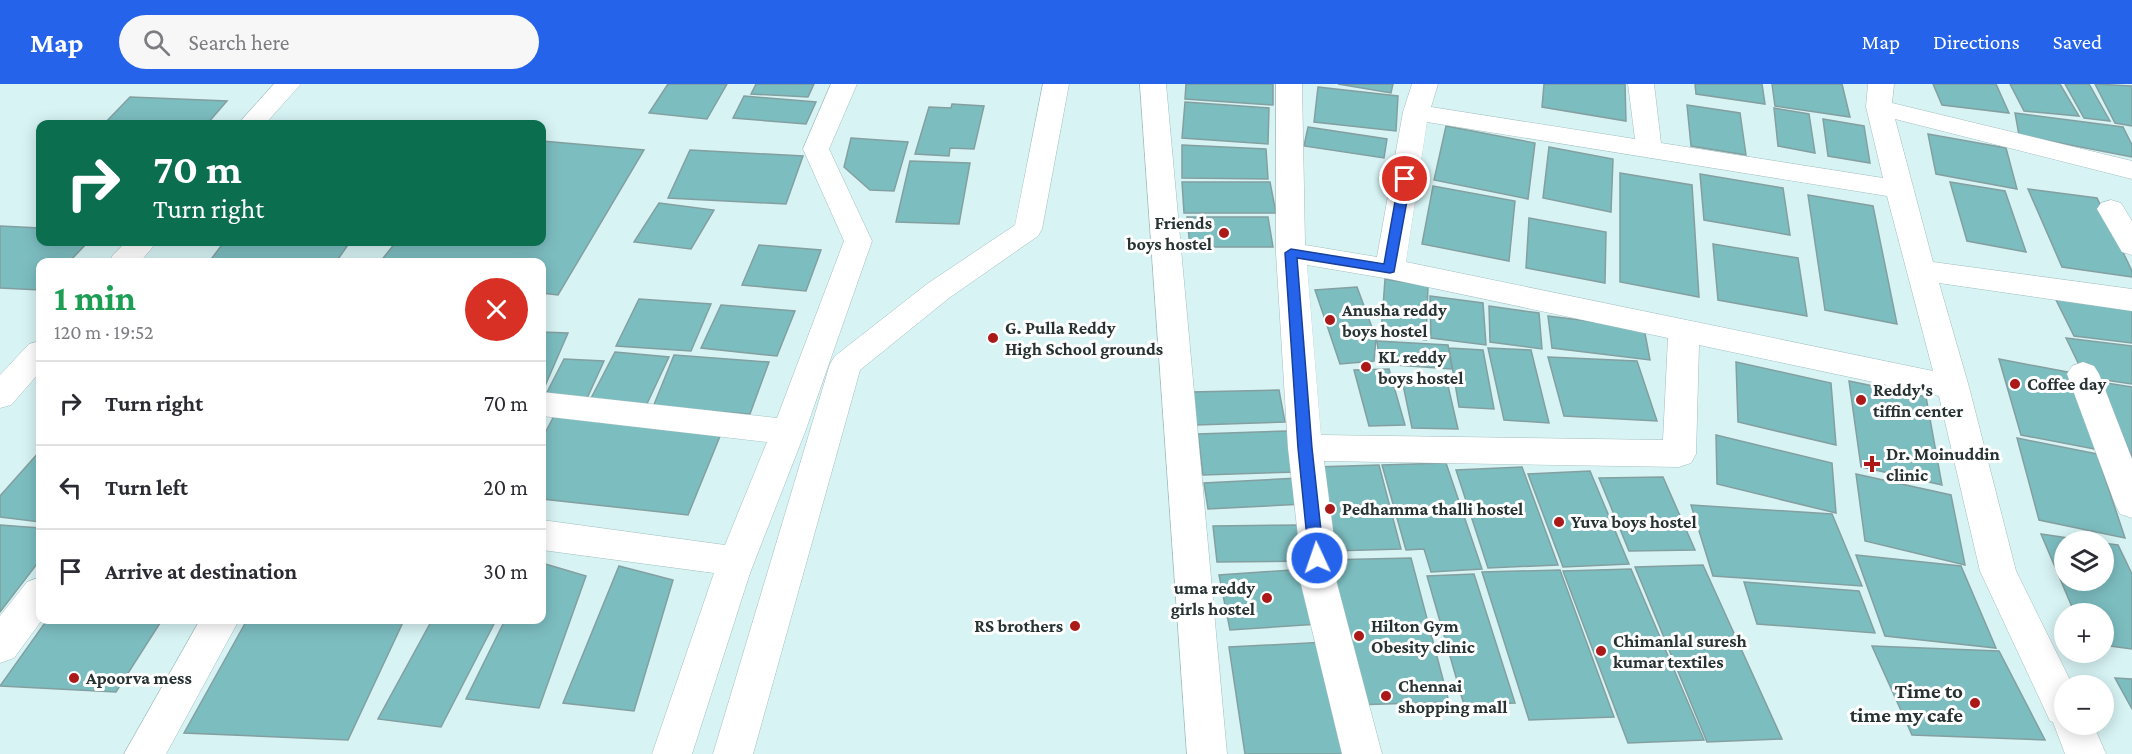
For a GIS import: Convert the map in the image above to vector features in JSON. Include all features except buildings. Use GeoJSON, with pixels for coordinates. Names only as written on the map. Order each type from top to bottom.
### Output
{"type":"FeatureCollection","features":[{"type":"Feature","properties":{"kind":"street"},"geometry":{"type":"LineString","coordinates":[[255,120],[288,84]]}},
{"type":"Feature","properties":{"kind":"street"},"geometry":{"type":"LineString","coordinates":[[672,754],[732,573],[788,432],[858,241],[816,149],[844,84]]}},
{"type":"Feature","properties":{"kind":"street"},"geometry":{"type":"LineString","coordinates":[[733,754],[846,364],[938,291],[1028,229],[1056,84]]}},
{"type":"Feature","properties":{"kind":"street"},"geometry":{"type":"LineString","coordinates":[[1154,84],[1207,754]]}},
{"type":"Feature","properties":{"kind":"street"},"geometry":{"type":"LineString","coordinates":[[1289,84],[1291,253],[1305,448],[1317,545],[1316,572],[1362,754]]}},
{"type":"Feature","properties":{"kind":"street"},"geometry":{"type":"LineString","coordinates":[[1390,269],[1416,112],[1425,84]]}},
{"type":"Feature","properties":{"kind":"street"},"geometry":{"type":"LineString","coordinates":[[1641,84],[1649,149]]}},
{"type":"Feature","properties":{"kind":"street"},"geometry":{"type":"LineString","coordinates":[[2054,687],[1998,571],[1953,387],[1899,189],[1880,95],[2132,170]]}},
{"type":"Feature","properties":{"kind":"street"},"geometry":{"type":"LineString","coordinates":[[1416,112],[1899,189]]}},
{"type":"Feature","properties":{"kind":"street"},"geometry":{"type":"LineString","coordinates":[[2110,208],[2132,245]]}},
{"type":"Feature","properties":{"kind":"street"},"geometry":{"type":"LineString","coordinates":[[127,258],[139,246]]}},
{"type":"Feature","properties":{"kind":"street"},"geometry":{"type":"LineString","coordinates":[[1291,253],[1390,269],[1953,387]]}},
{"type":"Feature","properties":{"kind":"street"},"geometry":{"type":"LineString","coordinates":[[1921,270],[2132,300]]}},
{"type":"Feature","properties":{"kind":"street"},"geometry":{"type":"LineString","coordinates":[[1305,448],[1679,454],[1684,332]]}},
{"type":"Feature","properties":{"kind":"street"},"geometry":{"type":"LineString","coordinates":[[0,396],[22,363]]}},
{"type":"Feature","properties":{"kind":"street"},"geometry":{"type":"LineString","coordinates":[[2083,374],[2132,504]]}},
{"type":"Feature","properties":{"kind":"street"},"geometry":{"type":"LineString","coordinates":[[546,404],[788,432]]}},
{"type":"Feature","properties":{"kind":"street"},"geometry":{"type":"LineString","coordinates":[[546,536],[720,559],[727,562],[732,573]]}},
{"type":"Feature","properties":{"kind":"street"},"geometry":{"type":"LineString","coordinates":[[0,646],[36,598]]}},
{"type":"Feature","properties":{"kind":"street"},"geometry":{"type":"LineString","coordinates":[[144,754],[218,624]]}},
{"type":"Feature","properties":{"kind":"street"},"geometry":{"type":"LineString","coordinates":[[2077,735],[2086,754]]}},
{"type":"Feature","properties":{"kind":"place","name":"Friends boys hostel"},"geometry":{"type":"Point","coordinates":[1224,233]}},
{"type":"Feature","properties":{"kind":"place","name":"Anusha reddy boys hostel"},"geometry":{"type":"Point","coordinates":[1330,320]}},
{"type":"Feature","properties":{"kind":"place","name":"G. Pulla Reddy High School grounds"},"geometry":{"type":"Point","coordinates":[993,338]}},
{"type":"Feature","properties":{"kind":"place","name":"KL reddy boys hostel"},"geometry":{"type":"Point","coordinates":[1366,367]}},
{"type":"Feature","properties":{"kind":"place","name":"Coffee day"},"geometry":{"type":"Point","coordinates":[2015,384]}},
{"type":"Feature","properties":{"kind":"place","name":"Reddy's tiffin center"},"geometry":{"type":"Point","coordinates":[1861,400]}},
{"type":"Feature","properties":{"kind":"place","name":"Dr. Moinuddin clinic"},"geometry":{"type":"Point","coordinates":[1872,464]}},
{"type":"Feature","properties":{"kind":"place","name":"Pedhamma thalli hostel"},"geometry":{"type":"Point","coordinates":[1330,509]}},
{"type":"Feature","properties":{"kind":"place","name":"Yuva boys hostel"},"geometry":{"type":"Point","coordinates":[1559,522]}},
{"type":"Feature","properties":{"kind":"place","name":"uma reddy girls hostel"},"geometry":{"type":"Point","coordinates":[1267,598]}},
{"type":"Feature","properties":{"kind":"place","name":"RS brothers"},"geometry":{"type":"Point","coordinates":[1075,626]}},
{"type":"Feature","properties":{"kind":"place","name":"Hilton Gym Obesity clinic"},"geometry":{"type":"Point","coordinates":[1359,636]}},
{"type":"Feature","properties":{"kind":"place","name":"Chimanlal suresh kumar textiles"},"geometry":{"type":"Point","coordinates":[1601,651]}},
{"type":"Feature","properties":{"kind":"place","name":"Apoorva mess"},"geometry":{"type":"Point","coordinates":[74,678]}},
{"type":"Feature","properties":{"kind":"place","name":"Chennai shopping mall"},"geometry":{"type":"Point","coordinates":[1386,696]}},
{"type":"Feature","properties":{"kind":"place","name":"Time to time my cafe"},"geometry":{"type":"Point","coordinates":[1975,703]}},
{"type":"Feature","properties":{"kind":"route"},"geometry":{"type":"LineString","coordinates":[[1317,558],[1305,448],[1291,253],[1390,269],[1405,179]]}}]}
